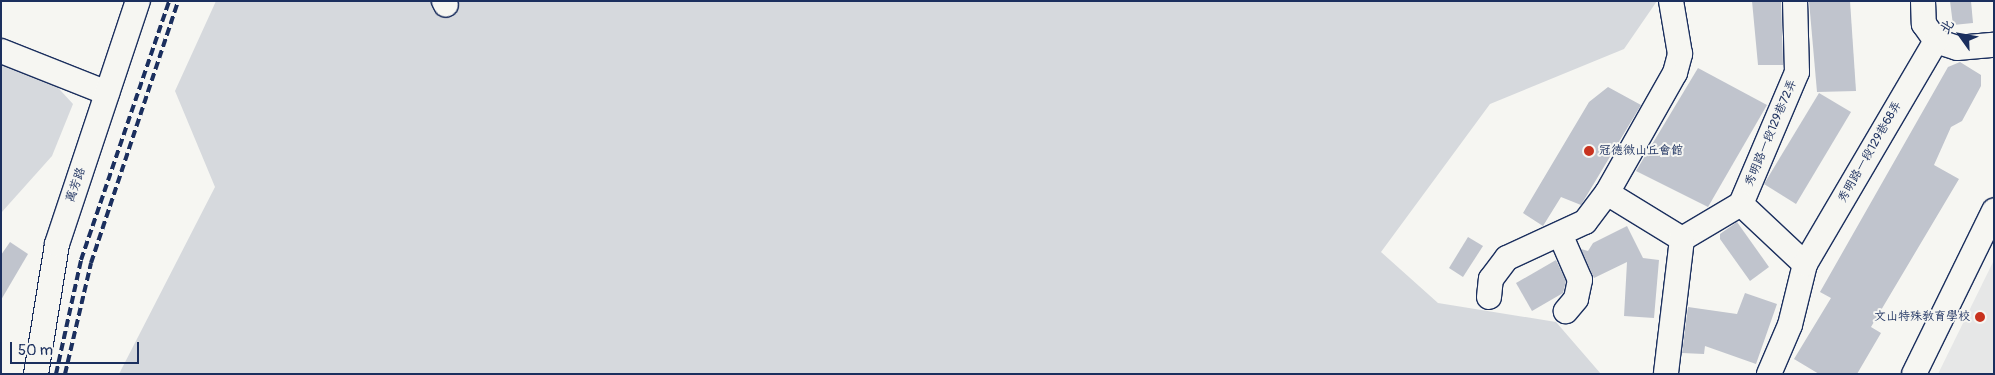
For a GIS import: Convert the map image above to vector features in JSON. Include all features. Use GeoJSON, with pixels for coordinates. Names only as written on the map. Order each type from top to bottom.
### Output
{"type":"FeatureCollection","features":[{"type":"Feature","properties":{"kind":"street","name":"萬芳路"},"geometry":{"type":"LineString","coordinates":[[36,374],[57,244],[138,1]]}},
{"type":"Feature","properties":{"kind":"street"},"geometry":{"type":"LineString","coordinates":[[1490,297],[1491,278],[1507,258],[1594,216],[1675,73],[1680,54],[1671,1]]}},
{"type":"Feature","properties":{"kind":"street","name":"秀明路一段129巷72弄"},"geometry":{"type":"LineString","coordinates":[[1741,204],[1797,72],[1795,1]]}},
{"type":"Feature","properties":{"kind":"street"},"geometry":{"type":"LineString","coordinates":[[1923,1],[1924,24],[1936,41],[1957,48],[1994,45]]}},
{"type":"Feature","properties":{"kind":"street","name":"秀明路一段129巷68弄"},"geometry":{"type":"LineString","coordinates":[[1769,374],[1790,324],[1805,264],[1936,41]]}},
{"type":"Feature","properties":{"kind":"street"},"geometry":{"type":"LineString","coordinates":[[1,51],[107,93]]}},
{"type":"Feature","properties":{"kind":"street"},"geometry":{"type":"LineString","coordinates":[[1607,193],[1682,239]]}},
{"type":"Feature","properties":{"kind":"street"},"geometry":{"type":"LineString","coordinates":[[1682,239],[1741,204],[1805,264]]}},
{"type":"Feature","properties":{"kind":"street"},"geometry":{"type":"LineString","coordinates":[[1914,374],[1994,211]]}},
{"type":"Feature","properties":{"kind":"street"},"geometry":{"type":"LineString","coordinates":[[1560,234],[1580,280],[1576,299],[1566,311]]}},
{"type":"Feature","properties":{"kind":"street"},"geometry":{"type":"LineString","coordinates":[[1666,373],[1682,239]]}},
{"type":"Feature","properties":{"kind":"shaded area"},"geometry":{"type":"Polygon","coordinates":[[[216,1],[1657,1],[1624,49],[1490,104],[1381,252],[1438,303],[1556,322],[1601,374],[119,374],[215,187],[175,91],[216,1]]]}},
{"type":"Feature","properties":{"kind":"shaded area"},"geometry":{"type":"Polygon","coordinates":[[[1,59],[50,79],[73,104],[52,156],[1,213],[1,59]]]}},
{"type":"Feature","properties":{"kind":"shaded area","name":"文山特殊教育學校"},"geometry":{"type":"Polygon","coordinates":[[[1994,260],[1994,374],[1938,374],[1994,260]]]}},
{"type":"Feature","properties":{"kind":"building"},"geometry":{"type":"Polygon","coordinates":[[[1752,1],[1781,1],[1783,65],[1758,65],[1752,1]]]}},
{"type":"Feature","properties":{"kind":"building"},"geometry":{"type":"Polygon","coordinates":[[[1809,1],[1850,1],[1856,91],[1817,92],[1809,1]]]}},
{"type":"Feature","properties":{"kind":"building"},"geometry":{"type":"Polygon","coordinates":[[[1950,1],[1971,1],[1973,23],[1953,25],[1950,1]]]}},
{"type":"Feature","properties":{"kind":"building"},"geometry":{"type":"Polygon","coordinates":[[[1960,62],[1981,75],[1981,86],[1962,121],[1951,127],[1934,165],[1959,179],[1871,327],[1881,333],[1857,374],[1819,374],[1794,359],[1831,298],[1820,292],[1948,67],[1960,62]]]}},
{"type":"Feature","properties":{"kind":"building"},"geometry":{"type":"Polygon","coordinates":[[[1698,68],[1767,105],[1708,207],[1636,171],[1698,68]]]}},
{"type":"Feature","properties":{"kind":"building","name":"冠德微山丘會館"},"geometry":{"type":"Polygon","coordinates":[[[1608,87],[1641,105],[1581,205],[1561,197],[1543,226],[1523,213],[1589,102],[1608,87]]]}},
{"type":"Feature","properties":{"kind":"building"},"geometry":{"type":"Polygon","coordinates":[[[1819,93],[1851,112],[1796,204],[1764,184],[1819,93]]]}},
{"type":"Feature","properties":{"kind":"building"},"geometry":{"type":"Polygon","coordinates":[[[1737,222],[1769,267],[1750,281],[1720,239],[1720,234],[1737,222]]]}},
{"type":"Feature","properties":{"kind":"building"},"geometry":{"type":"Polygon","coordinates":[[[1627,226],[1643,258],[1659,260],[1654,318],[1624,316],[1627,262],[1594,278],[1581,249],[1588,251],[1593,243],[1627,226]]]}},
{"type":"Feature","properties":{"kind":"building"},"geometry":{"type":"Polygon","coordinates":[[[1468,237],[1483,246],[1463,277],[1449,268],[1468,237]]]}},
{"type":"Feature","properties":{"kind":"building"},"geometry":{"type":"Polygon","coordinates":[[[10,242],[28,254],[1,300],[1,255],[10,242]]]}},
{"type":"Feature","properties":{"kind":"building"},"geometry":{"type":"Polygon","coordinates":[[[1556,260],[1566,281],[1563,293],[1532,311],[1516,283],[1556,260]]]}},
{"type":"Feature","properties":{"kind":"building"},"geometry":{"type":"Polygon","coordinates":[[[1745,293],[1777,304],[1756,364],[1705,346],[1704,354],[1682,353],[1688,307],[1737,314],[1745,293]]]}},
{"type":"Feature","properties":{"kind":"railway"},"geometry":{"type":"LineString","coordinates":[[56,374],[81,260],[169,1]]}},
{"type":"Feature","properties":{"kind":"railway"},"geometry":{"type":"LineString","coordinates":[[65,374],[91,263],[178,1]]}},
{"type":"Feature","properties":{"kind":"place","name":"冠德微山丘會館"},"geometry":{"type":"Point","coordinates":[1589,151]}},
{"type":"Feature","properties":{"kind":"place","name":"文山特殊教育學校"},"geometry":{"type":"Point","coordinates":[1980,317]}}]}
